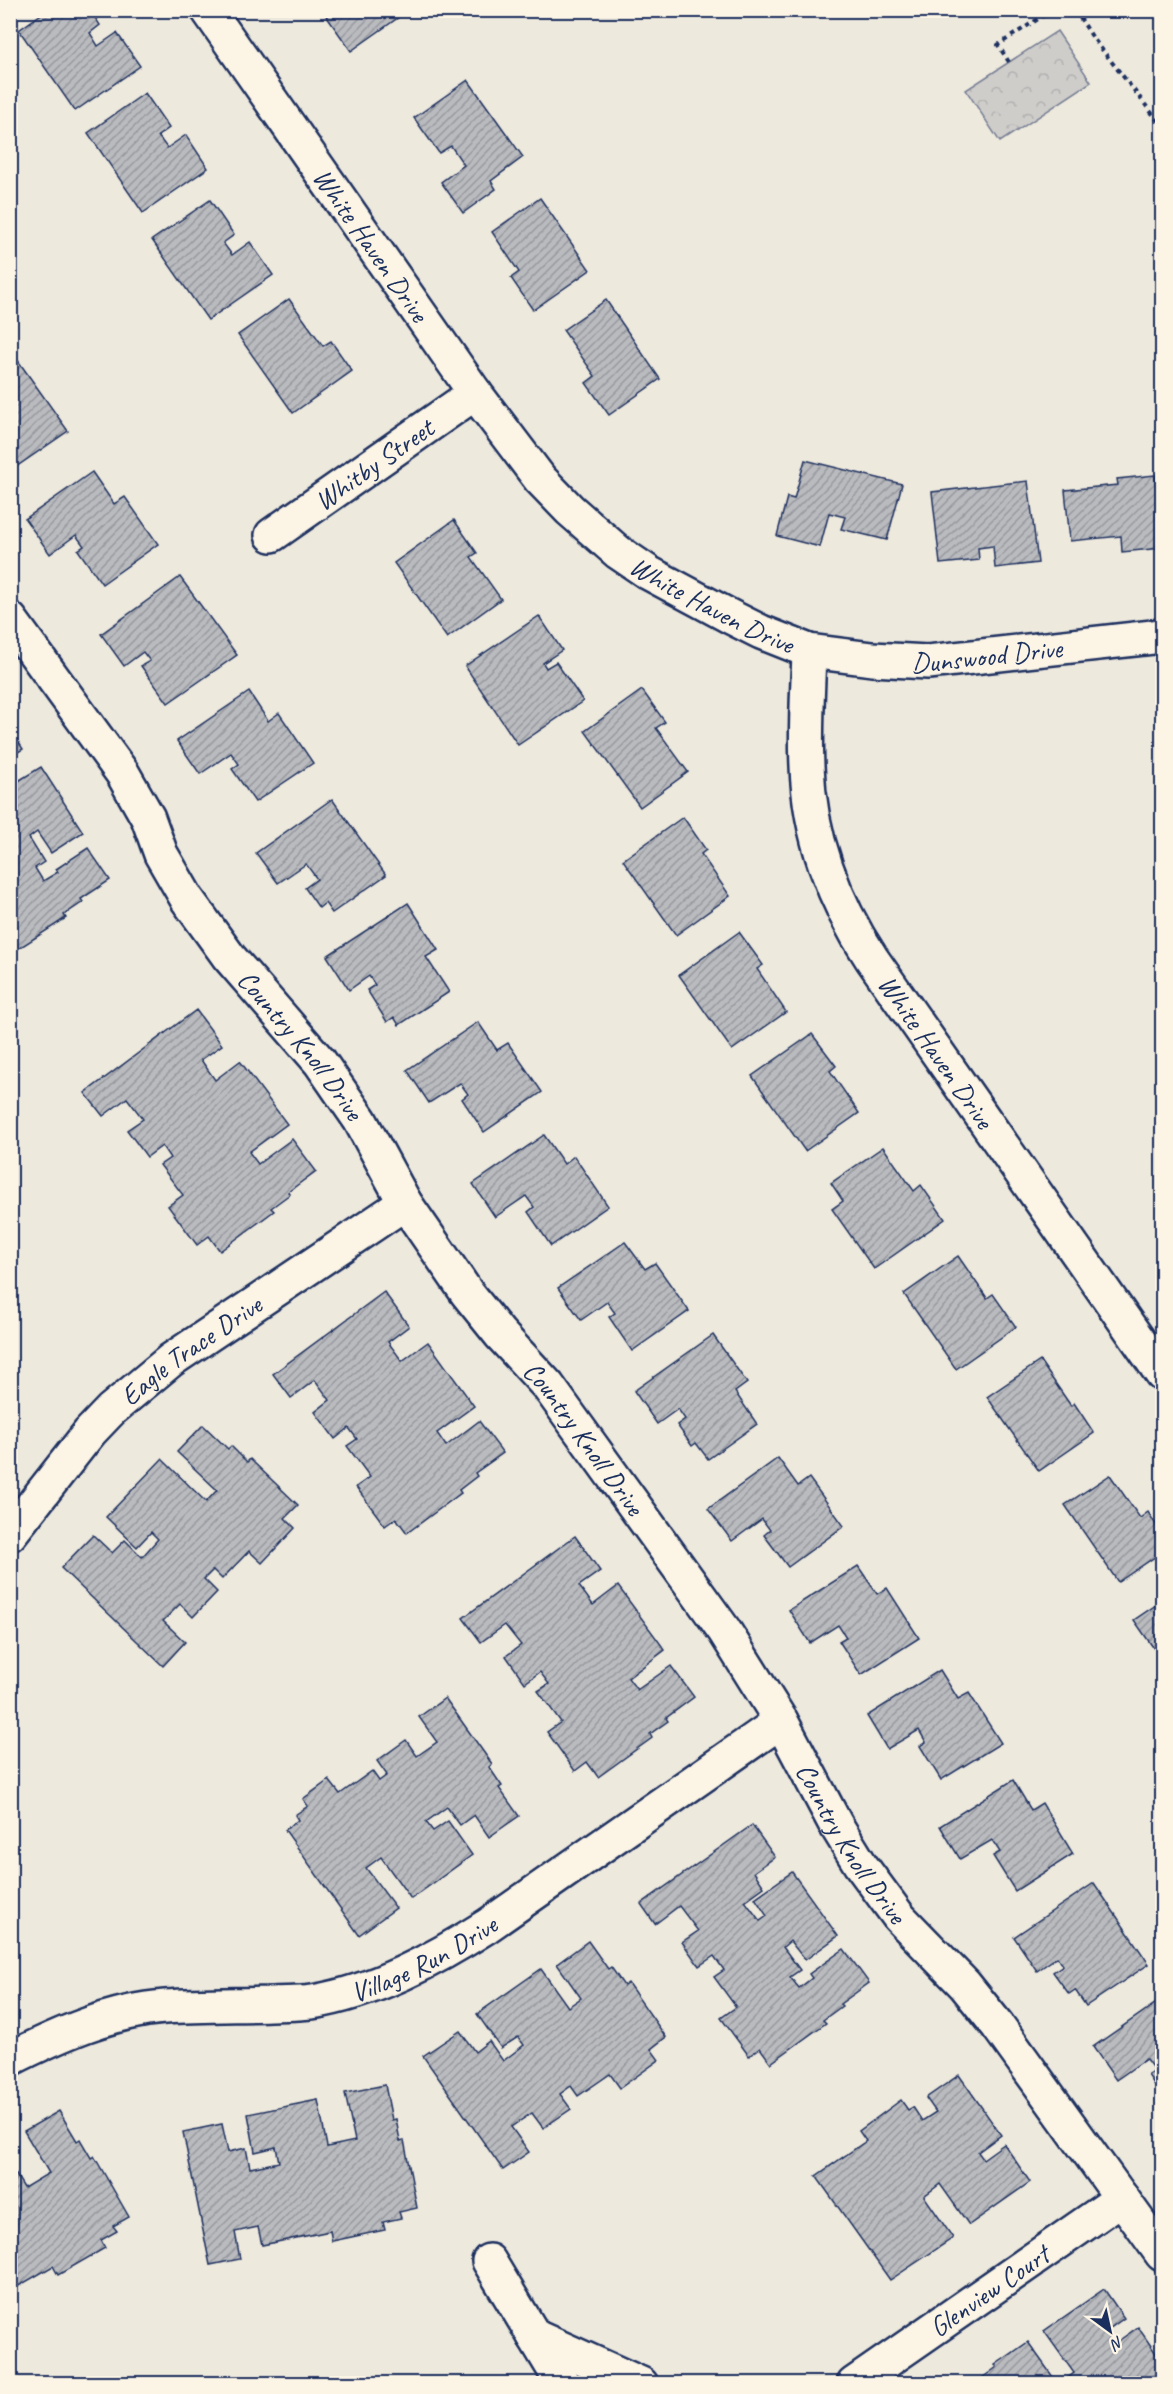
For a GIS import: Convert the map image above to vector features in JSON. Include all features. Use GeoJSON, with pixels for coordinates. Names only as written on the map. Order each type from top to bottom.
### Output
{"type":"FeatureCollection","features":[{"type":"Feature","properties":{"kind":"street","name":"White Haven Drive"},"geometry":{"type":"LineString","coordinates":[[208,10],[475,393],[540,479],[570,510],[618,552],[650,573],[761,632],[809,651],[807,767],[811,806],[829,876],[840,905],[872,959],[1162,1374]]}},
{"type":"Feature","properties":{"kind":"street","name":"Whitby Street"},"geometry":{"type":"LineString","coordinates":[[272,535],[475,393]]}},
{"type":"Feature","properties":{"kind":"street","name":"Country Knoll Drive"},"geometry":{"type":"LineString","coordinates":[[10,619],[123,774],[148,818],[161,854],[187,899],[229,957],[320,1062],[360,1120],[405,1203],[467,1293],[562,1404],[724,1630],[781,1721],[836,1826],[860,1864],[899,1917],[966,1985],[1162,2254]]}},
{"type":"Feature","properties":{"kind":"street","name":"Dunswood Drive"},"geometry":{"type":"LineString","coordinates":[[809,651],[872,659],[928,662],[1162,636]]}},
{"type":"Feature","properties":{"kind":"street","name":"Eagle Trace Drive"},"geometry":{"type":"LineString","coordinates":[[10,1534],[90,1432],[111,1410],[162,1367],[405,1203]]}},
{"type":"Feature","properties":{"kind":"street","name":"Village Run Drive"},"geometry":{"type":"LineString","coordinates":[[10,2060],[41,2044],[93,2023],[128,2013],[163,2007],[311,2002],[354,1991],[409,1970],[449,1950],[487,1926],[781,1721]]}},
{"type":"Feature","properties":{"kind":"street","name":"Glenview Court"},"geometry":{"type":"LineString","coordinates":[[854,2384],[1122,2198]]}},
{"type":"Feature","properties":{"kind":"street"},"geometry":{"type":"LineString","coordinates":[[489,2261],[562,2384]]}},
{"type":"Feature","properties":{"kind":"street"},"geometry":{"type":"LineString","coordinates":[[534,2336],[641,2384]]}},
{"type":"Feature","properties":{"kind":"path"},"geometry":{"type":"LineString","coordinates":[[1009,62],[998,45],[1052,10]]}},
{"type":"Feature","properties":{"kind":"path"},"geometry":{"type":"LineString","coordinates":[[1075,10],[1092,38],[1162,126]]}},
{"type":"Feature","properties":{"kind":"green space"},"geometry":{"type":"Polygon","coordinates":[[[1057,31],[1091,82],[1000,142],[966,90],[1057,31]]]}},
{"type":"Feature","properties":{"kind":"building"},"geometry":{"type":"Polygon","coordinates":[[[47,10],[90,10],[100,25],[90,33],[98,46],[117,33],[140,66],[75,111],[19,30],[47,10]]]}},
{"type":"Feature","properties":{"kind":"building"},"geometry":{"type":"Polygon","coordinates":[[[322,10],[409,10],[351,51],[322,10]]]}},
{"type":"Feature","properties":{"kind":"building"},"geometry":{"type":"Polygon","coordinates":[[[468,80],[523,157],[491,181],[496,189],[463,213],[441,182],[464,165],[451,146],[439,153],[414,118],[468,80]]]}},
{"type":"Feature","properties":{"kind":"building"},"geometry":{"type":"Polygon","coordinates":[[[145,93],[169,128],[158,136],[167,148],[186,135],[208,168],[143,213],[88,133],[145,93]]]}},
{"type":"Feature","properties":{"kind":"building"},"geometry":{"type":"Polygon","coordinates":[[[540,198],[590,270],[533,310],[511,278],[519,272],[492,232],[540,198]]]}},
{"type":"Feature","properties":{"kind":"building"},"geometry":{"type":"Polygon","coordinates":[[[210,200],[234,235],[223,243],[232,255],[250,242],[273,275],[208,320],[152,240],[210,200]]]}},
{"type":"Feature","properties":{"kind":"building"},"geometry":{"type":"Polygon","coordinates":[[[289,299],[323,346],[331,341],[352,371],[293,413],[238,335],[289,299]]]}},
{"type":"Feature","properties":{"kind":"building"},"geometry":{"type":"Polygon","coordinates":[[[606,300],[660,379],[609,415],[586,383],[595,376],[563,330],[606,300]]]}},
{"type":"Feature","properties":{"kind":"building"},"geometry":{"type":"Polygon","coordinates":[[[14,355],[68,431],[10,471],[10,357],[14,355]]]}},
{"type":"Feature","properties":{"kind":"building"},"geometry":{"type":"Polygon","coordinates":[[[805,460],[902,484],[887,540],[841,529],[845,517],[829,513],[820,547],[777,536],[787,497],[794,499],[805,460]]]}},
{"type":"Feature","properties":{"kind":"building"},"geometry":{"type":"Polygon","coordinates":[[[92,472],[114,504],[125,497],[158,544],[102,584],[78,550],[84,546],[76,535],[50,554],[25,519],[92,472]]]}},
{"type":"Feature","properties":{"kind":"building"},"geometry":{"type":"Polygon","coordinates":[[[1155,475],[1162,548],[1122,552],[1121,536],[1070,541],[1065,490],[1118,485],[1117,479],[1155,475]]]}},
{"type":"Feature","properties":{"kind":"building"},"geometry":{"type":"Polygon","coordinates":[[[1028,481],[1038,563],[995,568],[993,546],[978,548],[979,560],[940,564],[932,492],[1028,481]]]}},
{"type":"Feature","properties":{"kind":"building"},"geometry":{"type":"Polygon","coordinates":[[[454,520],[477,553],[471,557],[501,599],[447,638],[394,563],[454,520]]]}},
{"type":"Feature","properties":{"kind":"building"},"geometry":{"type":"Polygon","coordinates":[[[180,577],[237,655],[168,703],[141,666],[150,661],[143,652],[124,666],[101,634],[180,577]]]}},
{"type":"Feature","properties":{"kind":"building"},"geometry":{"type":"Polygon","coordinates":[[[539,616],[562,650],[543,663],[546,668],[556,662],[583,701],[518,745],[465,666],[539,616]]]}},
{"type":"Feature","properties":{"kind":"building"},"geometry":{"type":"Polygon","coordinates":[[[642,690],[665,722],[656,728],[688,772],[640,807],[585,731],[642,690]]]}},
{"type":"Feature","properties":{"kind":"building"},"geometry":{"type":"Polygon","coordinates":[[[249,692],[268,721],[279,713],[313,763],[255,802],[232,769],[239,764],[231,753],[200,774],[177,741],[249,692]]]}},
{"type":"Feature","properties":{"kind":"building"},"geometry":{"type":"Polygon","coordinates":[[[10,729],[23,749],[10,757],[10,729]]]}},
{"type":"Feature","properties":{"kind":"building"},"geometry":{"type":"Polygon","coordinates":[[[41,767],[83,832],[51,853],[37,832],[29,838],[44,862],[35,868],[43,881],[58,872],[56,869],[88,848],[110,880],[81,899],[83,902],[64,915],[66,918],[10,954],[10,811],[17,807],[10,797],[10,786],[41,767]]]}},
{"type":"Feature","properties":{"kind":"building"},"geometry":{"type":"Polygon","coordinates":[[[332,799],[386,875],[332,913],[325,903],[319,908],[305,888],[317,879],[306,864],[278,883],[256,853],[332,799]]]}},
{"type":"Feature","properties":{"kind":"building"},"geometry":{"type":"Polygon","coordinates":[[[683,817],[706,850],[701,854],[730,896],[676,935],[623,860],[683,817]]]}},
{"type":"Feature","properties":{"kind":"building"},"geometry":{"type":"Polygon","coordinates":[[[408,903],[438,950],[426,957],[449,992],[399,1025],[394,1017],[387,1022],[367,990],[375,985],[369,976],[349,990],[327,956],[408,903]]]}},
{"type":"Feature","properties":{"kind":"building"},"geometry":{"type":"Polygon","coordinates":[[[739,932],[763,965],[757,969],[786,1012],[732,1050],[679,975],[739,932]]]}},
{"type":"Feature","properties":{"kind":"building"},"geometry":{"type":"Polygon","coordinates":[[[196,1010],[222,1045],[201,1060],[215,1080],[240,1061],[287,1124],[249,1152],[258,1164],[292,1139],[316,1171],[271,1208],[274,1211],[220,1251],[209,1236],[197,1245],[168,1206],[183,1195],[160,1165],[170,1158],[162,1146],[147,1157],[127,1130],[143,1119],[127,1098],[103,1116],[85,1093],[196,1010]]]}},
{"type":"Feature","properties":{"kind":"building"},"geometry":{"type":"Polygon","coordinates":[[[478,1022],[497,1050],[508,1043],[542,1092],[484,1132],[462,1099],[468,1094],[460,1083],[429,1103],[407,1070],[478,1022]]]}},
{"type":"Feature","properties":{"kind":"building"},"geometry":{"type":"Polygon","coordinates":[[[812,1034],[836,1066],[830,1071],[859,1113],[805,1151],[752,1076],[812,1034]]]}},
{"type":"Feature","properties":{"kind":"building"},"geometry":{"type":"Polygon","coordinates":[[[544,1135],[564,1164],[574,1156],[608,1206],[551,1246],[528,1212],[534,1207],[526,1196],[495,1217],[473,1184],[544,1135]]]}},
{"type":"Feature","properties":{"kind":"building"},"geometry":{"type":"Polygon","coordinates":[[[883,1147],[914,1191],[921,1185],[945,1219],[874,1269],[832,1209],[843,1201],[831,1183],[883,1147]]]}},
{"type":"Feature","properties":{"kind":"building"},"geometry":{"type":"Polygon","coordinates":[[[625,1242],[645,1269],[655,1263],[689,1311],[632,1351],[609,1317],[615,1313],[607,1302],[581,1320],[558,1288],[625,1242]]]}},
{"type":"Feature","properties":{"kind":"building"},"geometry":{"type":"Polygon","coordinates":[[[958,1256],[987,1298],[993,1294],[1016,1327],[956,1369],[904,1294],[958,1256]]]}},
{"type":"Feature","properties":{"kind":"building"},"geometry":{"type":"Polygon","coordinates":[[[384,1292],[409,1326],[388,1342],[402,1361],[428,1342],[474,1406],[437,1433],[446,1446],[479,1421],[503,1453],[475,1473],[477,1476],[459,1490],[461,1493],[407,1533],[396,1518],[385,1526],[356,1487],[370,1477],[347,1446],[357,1439],[349,1428],[335,1439],[315,1412],[330,1400],[315,1380],[291,1398],[273,1374],[384,1292]]]}},
{"type":"Feature","properties":{"kind":"building"},"geometry":{"type":"Polygon","coordinates":[[[713,1335],[747,1383],[735,1392],[757,1424],[708,1459],[696,1443],[692,1446],[677,1425],[685,1419],[678,1409],[657,1424],[634,1391],[713,1335]]]}},
{"type":"Feature","properties":{"kind":"building"},"geometry":{"type":"Polygon","coordinates":[[[1040,1361],[1071,1406],[1074,1403],[1094,1433],[1039,1471],[987,1397],[1040,1361]]]}},
{"type":"Feature","properties":{"kind":"building"},"geometry":{"type":"Polygon","coordinates":[[[203,1425],[228,1449],[231,1446],[247,1462],[250,1459],[298,1505],[285,1518],[295,1528],[262,1563],[249,1551],[222,1579],[213,1570],[204,1579],[217,1592],[193,1617],[180,1604],[163,1621],[185,1642],[163,1666],[61,1568],[93,1535],[112,1553],[125,1540],[142,1557],[158,1539],[151,1532],[137,1547],[106,1517],[162,1459],[206,1502],[217,1490],[177,1452],[203,1425]]]}},
{"type":"Feature","properties":{"kind":"building"},"geometry":{"type":"Polygon","coordinates":[[[778,1458],[798,1486],[809,1478],[844,1526],[788,1567],[764,1535],[770,1530],[762,1519],[732,1541],[708,1509],[778,1458]]]}},
{"type":"Feature","properties":{"kind":"building"},"geometry":{"type":"Polygon","coordinates":[[[1110,1475],[1140,1518],[1148,1512],[1162,1534],[1162,1552],[1118,1582],[1065,1505],[1110,1475]]]}},
{"type":"Feature","properties":{"kind":"building"},"geometry":{"type":"Polygon","coordinates":[[[575,1536],[600,1571],[579,1586],[593,1605],[618,1586],[665,1650],[628,1678],[637,1690],[671,1666],[694,1697],[666,1718],[668,1721],[650,1734],[652,1738],[598,1777],[587,1762],[575,1771],[547,1732],[561,1722],[538,1691],[549,1684],[540,1672],[525,1683],[506,1656],[521,1645],[505,1625],[481,1642],[463,1618],[575,1536]]]}},
{"type":"Feature","properties":{"kind":"building"},"geometry":{"type":"Polygon","coordinates":[[[858,1566],[877,1594],[887,1588],[919,1638],[861,1675],[839,1641],[846,1637],[838,1625],[810,1643],[789,1610],[858,1566]]]}},
{"type":"Feature","properties":{"kind":"building"},"geometry":{"type":"Polygon","coordinates":[[[1162,1601],[1162,1660],[1134,1620],[1162,1601]]]}},
{"type":"Feature","properties":{"kind":"building"},"geometry":{"type":"Polygon","coordinates":[[[940,1670],[958,1699],[969,1693],[1001,1743],[941,1780],[920,1746],[926,1742],[919,1730],[887,1749],[867,1716],[940,1670]]]}},
{"type":"Feature","properties":{"kind":"building"},"geometry":{"type":"Polygon","coordinates":[[[445,1698],[492,1764],[489,1767],[502,1786],[499,1788],[519,1816],[489,1837],[474,1815],[460,1825],[447,1807],[426,1822],[433,1831],[448,1821],[472,1855],[411,1899],[381,1857],[366,1868],[396,1908],[359,1935],[285,1830],[298,1820],[295,1815],[308,1806],[303,1799],[329,1780],[340,1794],[372,1771],[379,1781],[387,1775],[377,1761],[406,1740],[417,1756],[437,1742],[419,1717],[445,1698]]]}},
{"type":"Feature","properties":{"kind":"building"},"geometry":{"type":"Polygon","coordinates":[[[1013,1780],[1031,1810],[1042,1803],[1073,1854],[1015,1891],[993,1856],[1000,1852],[992,1840],[960,1859],[940,1826],[1013,1780]]]}},
{"type":"Feature","properties":{"kind":"building"},"geometry":{"type":"Polygon","coordinates":[[[752,1825],[775,1857],[754,1872],[764,1887],[745,1901],[760,1921],[767,1916],[755,1898],[792,1872],[838,1936],[805,1960],[790,1941],[783,1947],[800,1970],[790,1977],[799,1988],[812,1978],[809,1974],[844,1949],[869,1983],[840,2004],[842,2006],[823,2020],[826,2023],[771,2063],[760,2048],[749,2056],[721,2018],[736,2007],[714,1977],[724,1970],[714,1956],[699,1966],[682,1942],[698,1931],[679,1906],[655,1924],[641,1904],[752,1825]]]}},
{"type":"Feature","properties":{"kind":"building"},"geometry":{"type":"Polygon","coordinates":[[[1094,1883],[1149,1964],[1086,2006],[1075,1990],[1069,1994],[1053,1972],[1063,1965],[1057,1957],[1037,1971],[1014,1937],[1094,1883]]]}},
{"type":"Feature","properties":{"kind":"building"},"geometry":{"type":"Polygon","coordinates":[[[588,1941],[608,1969],[611,1967],[624,1986],[628,1983],[666,2037],[651,2049],[659,2060],[620,2088],[610,2074],[578,2096],[571,2086],[560,2094],[571,2109],[543,2128],[532,2113],[511,2127],[529,2152],[503,2170],[423,2056],[460,2031],[475,2052],[489,2041],[503,2061],[524,2045],[518,2037],[501,2048],[477,2014],[541,1969],[568,2007],[581,1998],[557,1964],[588,1941]]]}},
{"type":"Feature","properties":{"kind":"building"},"geometry":{"type":"Polygon","coordinates":[[[1162,1999],[1162,2096],[1148,2075],[1155,2071],[1146,2059],[1116,2080],[1093,2047],[1162,1999]]]}},
{"type":"Feature","properties":{"kind":"building"},"geometry":{"type":"Polygon","coordinates":[[[959,2075],[1001,2135],[978,2152],[983,2159],[1004,2144],[1030,2182],[969,2225],[940,2184],[924,2196],[953,2238],[890,2280],[816,2176],[866,2141],[859,2131],[901,2100],[908,2110],[913,2107],[922,2121],[936,2112],[926,2098],[959,2075]]]}},
{"type":"Feature","properties":{"kind":"building"},"geometry":{"type":"Polygon","coordinates":[[[385,2085],[392,2120],[396,2119],[400,2141],[404,2140],[417,2208],[399,2212],[401,2218],[383,2222],[385,2230],[332,2241],[330,2231],[262,2245],[258,2227],[235,2232],[240,2259],[210,2265],[183,2132],[222,2124],[228,2152],[246,2148],[250,2168],[279,2162],[276,2147],[255,2152],[248,2114],[318,2100],[327,2147],[355,2141],[345,2093],[385,2085]]]}},
{"type":"Feature","properties":{"kind":"building"},"geometry":{"type":"Polygon","coordinates":[[[59,2111],[77,2141],[80,2139],[91,2158],[94,2156],[129,2217],[113,2226],[117,2231],[101,2240],[105,2248],[58,2275],[53,2266],[10,2291],[10,2165],[24,2188],[49,2173],[24,2131],[59,2111]]]}},
{"type":"Feature","properties":{"kind":"building"},"geometry":{"type":"Polygon","coordinates":[[[1104,2289],[1124,2318],[1105,2332],[1114,2344],[1138,2327],[1162,2362],[1162,2384],[1059,2384],[1074,2373],[1044,2331],[1104,2289]]]}},
{"type":"Feature","properties":{"kind":"building"},"geometry":{"type":"Polygon","coordinates":[[[1028,2342],[1058,2384],[974,2384],[997,2367],[995,2365],[1028,2342]]]}}]}
